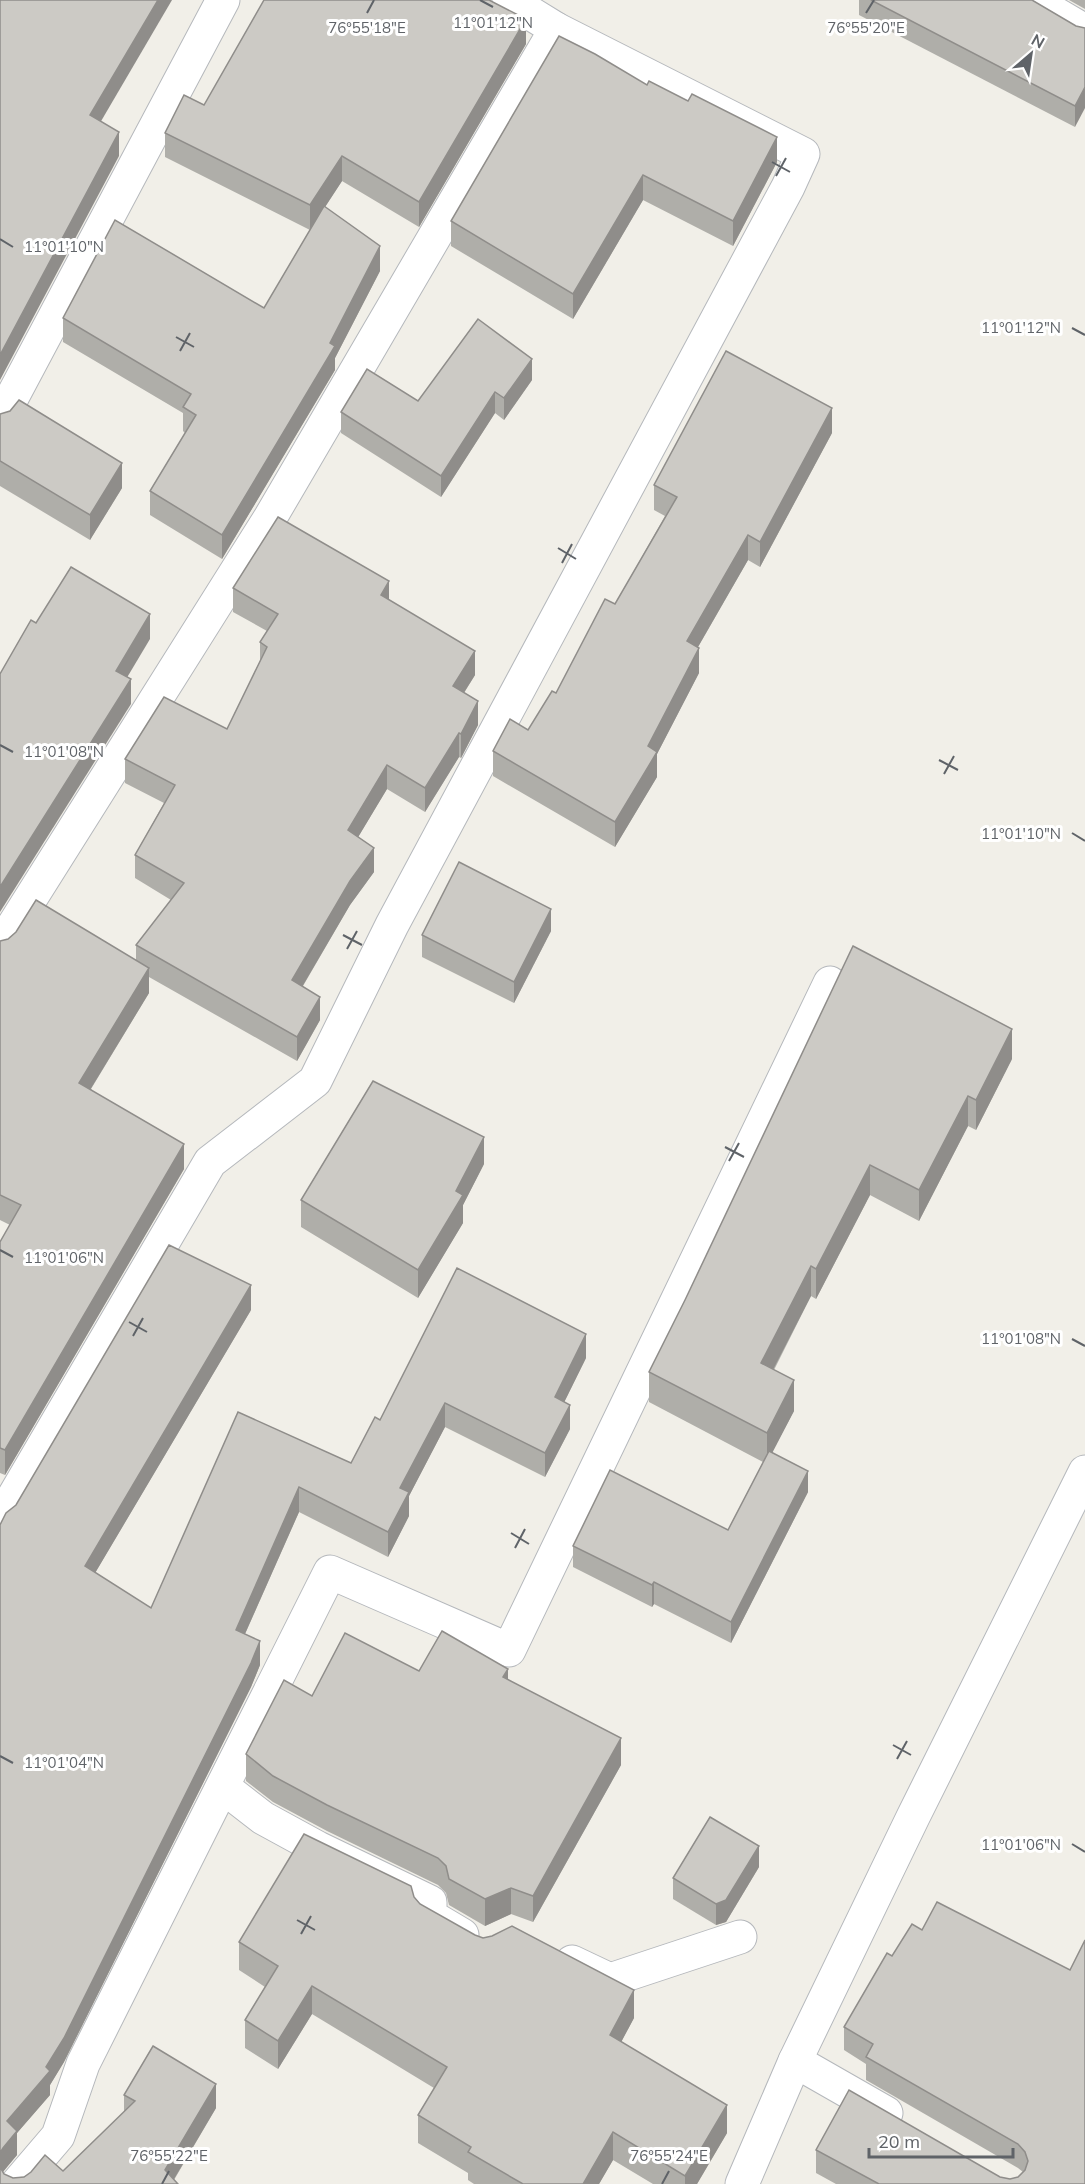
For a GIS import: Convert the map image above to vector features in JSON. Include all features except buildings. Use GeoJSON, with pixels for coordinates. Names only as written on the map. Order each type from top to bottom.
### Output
{"type":"FeatureCollection","features":[{"type":"Feature","properties":{"kind":"street"},"geometry":{"type":"LineString","coordinates":[[0,420],[223,0]]}},
{"type":"Feature","properties":{"kind":"street"},"geometry":{"type":"LineString","coordinates":[[0,1520],[210,1162],[315,1081],[392,926],[788,187],[803,154],[556,29],[509,0]]}},
{"type":"Feature","properties":{"kind":"street"},"geometry":{"type":"LineString","coordinates":[[1032,0],[1085,31]]}},
{"type":"Feature","properties":{"kind":"street"},"geometry":{"type":"LineString","coordinates":[[0,947],[270,518],[556,29]]}},
{"type":"Feature","properties":{"kind":"street"},"geometry":{"type":"LineString","coordinates":[[17,2184],[58,2136],[83,2064],[330,1572],[509,1650],[830,983]]}},
{"type":"Feature","properties":{"kind":"street"},"geometry":{"type":"LineString","coordinates":[[742,2184],[795,2061],[918,1806],[1085,1472]]}},
{"type":"Feature","properties":{"kind":"street"},"geometry":{"type":"LineString","coordinates":[[223,1787],[272,1823],[429,1902],[430,1916],[484,1947],[493,1943]]}},
{"type":"Feature","properties":{"kind":"street"},"geometry":{"type":"LineString","coordinates":[[541,1947],[610,1980],[740,1937]]}},
{"type":"Feature","properties":{"kind":"street"},"geometry":{"type":"LineString","coordinates":[[795,2061],[908,2125]]}}]}
